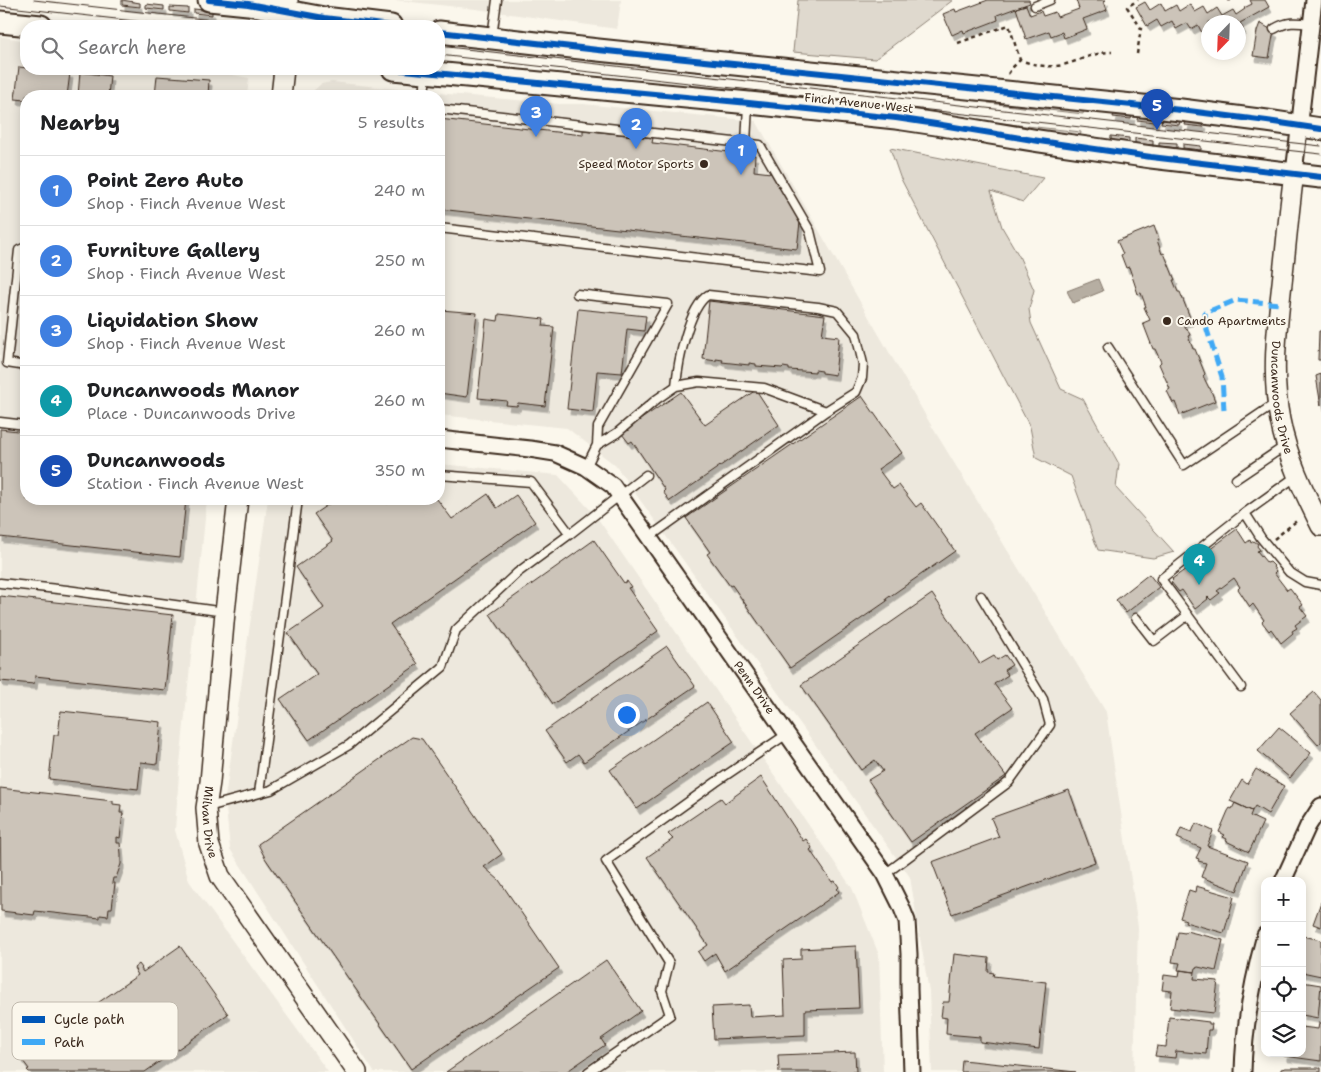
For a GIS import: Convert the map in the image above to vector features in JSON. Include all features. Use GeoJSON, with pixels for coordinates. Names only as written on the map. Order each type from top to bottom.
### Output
{"type":"FeatureCollection","features":[{"type":"Feature","properties":{"kind":"main road"},"geometry":{"type":"LineString","coordinates":[[209,0],[248,4],[341,20]]}},
{"type":"Feature","properties":{"kind":"main road"},"geometry":{"type":"LineString","coordinates":[[0,22],[20,24]]}},
{"type":"Feature","properties":{"kind":"main road","name":"Finch Avenue West"},"geometry":{"type":"LineString","coordinates":[[445,33],[1161,108],[1321,129]]}},
{"type":"Feature","properties":{"kind":"main road","name":"Finch Avenue West"},"geometry":{"type":"LineString","coordinates":[[445,74],[906,120],[1151,157],[1321,177]]}},
{"type":"Feature","properties":{"kind":"street"},"geometry":{"type":"LineString","coordinates":[[1294,174],[1314,0]]}},
{"type":"Feature","properties":{"kind":"street"},"geometry":{"type":"LineString","coordinates":[[282,90],[283,75]]}},
{"type":"Feature","properties":{"kind":"street","name":"Duncanwoods Drive"},"geometry":{"type":"LineString","coordinates":[[1294,174],[1276,349],[1278,402],[1287,445],[1321,526]]}},
{"type":"Feature","properties":{"kind":"street","name":"Penn Drive"},"geometry":{"type":"LineString","coordinates":[[445,440],[555,453],[586,467],[612,486],[619,495],[885,874],[901,906],[906,921],[909,954],[912,1072]]}},
{"type":"Feature","properties":{"kind":"street","name":"Milvan Drive"},"geometry":{"type":"LineString","coordinates":[[237,505],[206,808],[210,844],[220,876],[357,1072]]}},
{"type":"Feature","properties":{"kind":"street"},"geometry":{"type":"LineString","coordinates":[[1285,877],[1308,826],[1321,806]]}},
{"type":"Feature","properties":{"kind":"street"},"geometry":{"type":"LineString","coordinates":[[1243,1072],[1247,1020],[1261,950]]}},
{"type":"Feature","properties":{"kind":"lane"},"geometry":{"type":"LineString","coordinates":[[492,39],[497,0]]}},
{"type":"Feature","properties":{"kind":"lane"},"geometry":{"type":"LineString","coordinates":[[1035,6],[1050,0]]}},
{"type":"Feature","properties":{"kind":"lane"},"geometry":{"type":"LineString","coordinates":[[1274,29],[1282,24],[1291,22],[1311,24]]}},
{"type":"Feature","properties":{"kind":"lane"},"geometry":{"type":"LineString","coordinates":[[424,90],[426,75]]}},
{"type":"Feature","properties":{"kind":"lane"},"geometry":{"type":"LineString","coordinates":[[746,143],[749,103]]}},
{"type":"Feature","properties":{"kind":"lane"},"geometry":{"type":"LineString","coordinates":[[445,110],[760,145],[810,231],[820,272],[445,229]]}},
{"type":"Feature","properties":{"kind":"lane"},"geometry":{"type":"LineString","coordinates":[[20,250],[7,363],[20,365]]}},
{"type":"Feature","properties":{"kind":"lane"},"geometry":{"type":"LineString","coordinates":[[577,294],[668,304],[598,427],[597,446],[586,467]]}},
{"type":"Feature","properties":{"kind":"lane"},"geometry":{"type":"LineString","coordinates":[[648,538],[826,411],[856,392],[862,378],[863,364],[856,334],[837,311],[818,307],[708,295],[702,299],[692,318],[681,353],[676,386]]}},
{"type":"Feature","properties":{"kind":"lane"},"geometry":{"type":"LineString","coordinates":[[1108,347],[1184,465],[1278,402]]}},
{"type":"Feature","properties":{"kind":"lane"},"geometry":{"type":"LineString","coordinates":[[597,446],[617,433],[657,399],[676,386],[699,382],[764,388],[826,411]]}},
{"type":"Feature","properties":{"kind":"lane"},"geometry":{"type":"LineString","coordinates":[[0,422],[20,424]]}},
{"type":"Feature","properties":{"kind":"lane"},"geometry":{"type":"LineString","coordinates":[[1236,479],[1287,445]]}},
{"type":"Feature","properties":{"kind":"lane"},"geometry":{"type":"LineString","coordinates":[[445,475],[531,482],[570,534]]}},
{"type":"Feature","properties":{"kind":"lane"},"geometry":{"type":"LineString","coordinates":[[206,808],[271,790],[349,745],[443,666],[456,630],[517,573],[646,475]]}},
{"type":"Feature","properties":{"kind":"lane"},"geometry":{"type":"LineString","coordinates":[[1241,687],[1161,579],[1245,513],[1298,475]]}},
{"type":"Feature","properties":{"kind":"lane"},"geometry":{"type":"LineString","coordinates":[[259,793],[297,505]]}},
{"type":"Feature","properties":{"kind":"lane"},"geometry":{"type":"LineString","coordinates":[[1245,513],[1289,572],[1305,582],[1321,585]]}},
{"type":"Feature","properties":{"kind":"lane"},"geometry":{"type":"LineString","coordinates":[[0,582],[225,612]]}},
{"type":"Feature","properties":{"kind":"lane"},"geometry":{"type":"LineString","coordinates":[[885,874],[1009,782],[1050,725],[1043,699],[981,596]]}},
{"type":"Feature","properties":{"kind":"lane"},"geometry":{"type":"LineString","coordinates":[[1136,618],[1154,641],[1188,615]]}},
{"type":"Feature","properties":{"kind":"lane"},"geometry":{"type":"LineString","coordinates":[[588,1072],[670,1015],[662,991],[669,963],[606,861],[787,734]]}},
{"type":"Feature","properties":{"kind":"path"},"geometry":{"type":"LineString","coordinates":[[1137,54],[1141,28],[1127,8],[1138,0]]}},
{"type":"Feature","properties":{"kind":"path"},"geometry":{"type":"LineString","coordinates":[[958,43],[1009,25],[1020,60]]}},
{"type":"Feature","properties":{"kind":"path"},"geometry":{"type":"LineString","coordinates":[[1020,60],[1038,66],[1061,65],[1104,52],[1112,52]]}},
{"type":"Feature","properties":{"kind":"path"},"geometry":{"type":"LineString","coordinates":[[1007,76],[1020,60]]}},
{"type":"Feature","properties":{"kind":"path"},"geometry":{"type":"LineString","coordinates":[[1268,545],[1312,508]]}},
{"type":"Feature","properties":{"kind":"shaded area"},"geometry":{"type":"Polygon","coordinates":[[[393,0],[621,0],[617,29],[476,9],[393,0]]]}},
{"type":"Feature","properties":{"kind":"shaded area"},"geometry":{"type":"Polygon","coordinates":[[[798,0],[953,0],[875,59],[793,52],[798,0]]]}},
{"type":"Feature","properties":{"kind":"shaded area"},"geometry":{"type":"Polygon","coordinates":[[[0,36],[20,40],[20,75],[234,75],[249,78],[248,90],[20,90],[20,505],[206,505],[175,830],[189,881],[328,1072],[0,1072],[0,36]]]}},
{"type":"Feature","properties":{"kind":"shaded area"},"geometry":{"type":"Polygon","coordinates":[[[332,82],[406,90],[314,90],[321,84],[332,82]]]}},
{"type":"Feature","properties":{"kind":"shaded area"},"geometry":{"type":"Polygon","coordinates":[[[445,94],[560,104],[583,104],[756,121],[931,425],[1106,712],[1138,927],[1134,1072],[932,1072],[929,992],[910,877],[615,465],[567,428],[445,416],[445,94]]]}},
{"type":"Feature","properties":{"kind":"shaded area"},"geometry":{"type":"Polygon","coordinates":[[[990,100],[1084,109],[1083,114],[988,103],[990,100]]]}},
{"type":"Feature","properties":{"kind":"shaded area"},"geometry":{"type":"Polygon","coordinates":[[[1000,123],[1081,132],[1080,137],[1000,123]]]}},
{"type":"Feature","properties":{"kind":"shaded area"},"geometry":{"type":"Polygon","coordinates":[[[890,148],[1043,178],[1023,202],[991,191],[1002,227],[1019,256],[1034,290],[1029,309],[1031,323],[1061,389],[1083,399],[1119,464],[1116,488],[1174,552],[1153,558],[1098,550],[1071,476],[1036,458],[1030,427],[900,177],[890,148]]]}},
{"type":"Feature","properties":{"kind":"shaded area"},"geometry":{"type":"Polygon","coordinates":[[[1098,279],[1103,291],[1073,303],[1067,291],[1098,279]]]}},
{"type":"Feature","properties":{"kind":"shaded area"},"geometry":{"type":"Polygon","coordinates":[[[445,465],[558,475],[596,516],[852,888],[879,955],[883,1072],[374,1072],[230,849],[225,798],[267,505],[445,505],[445,465]]]}},
{"type":"Feature","properties":{"kind":"building"},"geometry":{"type":"Polygon","coordinates":[[[122,0],[140,3],[140,7],[122,5],[122,0]]]}},
{"type":"Feature","properties":{"kind":"building"},"geometry":{"type":"Polygon","coordinates":[[[988,0],[1029,0],[1030,3],[997,15],[998,20],[964,33],[963,30],[952,35],[943,14],[955,9],[956,12],[988,0]]]}},
{"type":"Feature","properties":{"kind":"building"},"geometry":{"type":"Polygon","coordinates":[[[1076,0],[1106,0],[1104,1],[1107,10],[1083,19],[1087,29],[1064,38],[1062,32],[1051,36],[1049,31],[1026,39],[1016,8],[1026,5],[1030,15],[1041,11],[1043,16],[1055,12],[1057,17],[1079,9],[1076,0]]]}},
{"type":"Feature","properties":{"kind":"building"},"geometry":{"type":"Polygon","coordinates":[[[1250,0],[1265,0],[1269,7],[1246,20],[1246,15],[1236,15],[1244,8],[1252,4],[1250,0]]]}},
{"type":"Feature","properties":{"kind":"building"},"geometry":{"type":"Polygon","coordinates":[[[1145,2],[1150,10],[1161,3],[1165,11],[1176,5],[1179,11],[1190,4],[1195,12],[1204,7],[1208,14],[1217,8],[1221,15],[1201,15],[1201,31],[1198,25],[1191,29],[1187,23],[1176,29],[1172,21],[1161,27],[1157,20],[1147,26],[1136,7],[1145,2]]]}},
{"type":"Feature","properties":{"kind":"building"},"geometry":{"type":"Polygon","coordinates":[[[146,4],[164,6],[164,10],[146,8],[146,4]]]}},
{"type":"Feature","properties":{"kind":"building"},"geometry":{"type":"Polygon","coordinates":[[[170,7],[188,8],[188,13],[170,11],[170,7]]]}},
{"type":"Feature","properties":{"kind":"building"},"geometry":{"type":"Polygon","coordinates":[[[194,9],[212,11],[212,15],[194,13],[194,9]]]}},
{"type":"Feature","properties":{"kind":"building"},"geometry":{"type":"Polygon","coordinates":[[[1233,10],[1236,15],[1224,15],[1233,10]]]}},
{"type":"Feature","properties":{"kind":"building"},"geometry":{"type":"Polygon","coordinates":[[[1260,23],[1275,32],[1269,58],[1253,56],[1260,23]]]}},
{"type":"Feature","properties":{"kind":"building"},"geometry":{"type":"Polygon","coordinates":[[[19,67],[20,75],[70,75],[68,90],[20,90],[20,99],[15,99],[19,67]]]}},
{"type":"Feature","properties":{"kind":"building"},"geometry":{"type":"Polygon","coordinates":[[[80,75],[110,76],[109,90],[78,90],[80,75]]]}},
{"type":"Feature","properties":{"kind":"building"},"geometry":{"type":"Polygon","coordinates":[[[157,76],[209,80],[208,90],[156,90],[157,76]]]}},
{"type":"Feature","properties":{"kind":"building"},"geometry":{"type":"Polygon","coordinates":[[[1114,113],[1132,115],[1131,119],[1113,117],[1114,113]]]}},
{"type":"Feature","properties":{"kind":"building"},"geometry":{"type":"Polygon","coordinates":[[[1138,116],[1156,117],[1155,122],[1137,120],[1138,116]]]}},
{"type":"Feature","properties":{"kind":"building"},"geometry":{"type":"Polygon","coordinates":[[[1162,119],[1180,121],[1179,125],[1161,123],[1162,119]]]}},
{"type":"Feature","properties":{"kind":"building"},"geometry":{"type":"Polygon","coordinates":[[[445,120],[583,135],[583,130],[653,138],[652,143],[755,155],[754,171],[771,173],[800,222],[797,249],[445,210],[445,120]]]}},
{"type":"Feature","properties":{"kind":"building"},"geometry":{"type":"Polygon","coordinates":[[[1186,121],[1204,123],[1203,127],[1185,125],[1186,121]]]}},
{"type":"Feature","properties":{"kind":"building"},"geometry":{"type":"Polygon","coordinates":[[[1111,136],[1129,138],[1129,142],[1111,140],[1111,136]]]}},
{"type":"Feature","properties":{"kind":"building"},"geometry":{"type":"Polygon","coordinates":[[[1135,138],[1153,140],[1153,145],[1135,143],[1135,138]]]}},
{"type":"Feature","properties":{"kind":"building"},"geometry":{"type":"Polygon","coordinates":[[[1159,142],[1177,143],[1177,148],[1159,146],[1159,142]]]}},
{"type":"Feature","properties":{"kind":"building"},"geometry":{"type":"Polygon","coordinates":[[[1183,144],[1201,146],[1201,150],[1183,148],[1183,144]]]}},
{"type":"Feature","properties":{"kind":"building","name":"Cando Apartments"},"geometry":{"type":"Polygon","coordinates":[[[1154,226],[1162,254],[1164,253],[1175,280],[1173,280],[1191,320],[1183,322],[1205,374],[1203,376],[1215,401],[1180,415],[1175,402],[1173,403],[1167,391],[1170,389],[1159,364],[1161,362],[1155,349],[1153,349],[1143,323],[1150,320],[1144,307],[1146,307],[1141,293],[1138,294],[1129,267],[1126,268],[1121,255],[1123,254],[1117,241],[1154,226]]]}},
{"type":"Feature","properties":{"kind":"building"},"geometry":{"type":"Polygon","coordinates":[[[709,301],[825,315],[822,335],[839,337],[835,375],[815,370],[815,372],[789,370],[789,368],[783,367],[756,366],[756,364],[749,363],[749,365],[722,362],[723,360],[716,359],[716,361],[703,359],[709,301]]]}},
{"type":"Feature","properties":{"kind":"building"},"geometry":{"type":"Polygon","coordinates":[[[578,309],[646,316],[644,331],[627,329],[622,373],[597,371],[593,412],[567,409],[578,309]]]}},
{"type":"Feature","properties":{"kind":"building"},"geometry":{"type":"Polygon","coordinates":[[[445,310],[477,313],[467,397],[445,394],[445,310]]]}},
{"type":"Feature","properties":{"kind":"building"},"geometry":{"type":"Polygon","coordinates":[[[499,314],[544,319],[543,326],[554,327],[545,406],[518,403],[517,406],[506,405],[507,401],[478,398],[486,319],[498,321],[499,314]]]}},
{"type":"Feature","properties":{"kind":"building"},"geometry":{"type":"Polygon","coordinates":[[[1319,331],[1321,331],[1321,360],[1318,360],[1319,331]]]}},
{"type":"Feature","properties":{"kind":"building"},"geometry":{"type":"Polygon","coordinates":[[[1321,374],[1321,406],[1316,376],[1321,374]]]}},
{"type":"Feature","properties":{"kind":"building"},"geometry":{"type":"Polygon","coordinates":[[[756,390],[779,425],[670,501],[663,492],[665,490],[632,441],[629,443],[622,434],[625,430],[681,392],[705,425],[756,390]]]}},
{"type":"Feature","properties":{"kind":"building"},"geometry":{"type":"Polygon","coordinates":[[[862,396],[902,453],[878,469],[893,489],[899,485],[916,507],[921,503],[955,551],[790,668],[732,585],[730,586],[707,554],[710,552],[686,518],[862,396]]]}},
{"type":"Feature","properties":{"kind":"building"},"geometry":{"type":"Polygon","coordinates":[[[0,429],[20,431],[20,505],[185,505],[180,557],[0,537],[0,429]]]}},
{"type":"Feature","properties":{"kind":"building"},"geometry":{"type":"Polygon","coordinates":[[[488,494],[497,508],[516,495],[535,522],[390,624],[418,664],[309,740],[280,699],[317,674],[288,633],[324,608],[296,567],[333,541],[314,514],[327,505],[442,505],[452,519],[488,494]]]}},
{"type":"Feature","properties":{"kind":"building"},"geometry":{"type":"Polygon","coordinates":[[[1237,529],[1246,543],[1250,540],[1251,543],[1254,541],[1258,544],[1257,546],[1260,550],[1257,551],[1267,563],[1270,562],[1274,566],[1276,571],[1274,573],[1287,590],[1290,588],[1303,605],[1300,607],[1307,616],[1295,625],[1297,628],[1281,643],[1271,629],[1269,631],[1262,622],[1264,620],[1253,604],[1250,607],[1238,589],[1240,587],[1234,578],[1217,591],[1220,593],[1211,600],[1208,597],[1195,609],[1182,590],[1179,592],[1171,582],[1172,579],[1186,569],[1188,571],[1191,567],[1189,565],[1237,529]]]}},
{"type":"Feature","properties":{"kind":"building"},"geometry":{"type":"Polygon","coordinates":[[[594,540],[624,583],[627,581],[631,587],[628,588],[658,631],[553,704],[490,614],[594,540]]]}},
{"type":"Feature","properties":{"kind":"building"},"geometry":{"type":"Polygon","coordinates":[[[1149,574],[1159,587],[1126,613],[1116,600],[1149,574]]]}},
{"type":"Feature","properties":{"kind":"building"},"geometry":{"type":"Polygon","coordinates":[[[932,594],[980,664],[994,656],[997,660],[1005,655],[1012,665],[1004,670],[1008,675],[994,684],[1012,708],[975,733],[1006,776],[911,842],[868,780],[883,771],[875,760],[861,770],[801,685],[932,594]]]}},
{"type":"Feature","properties":{"kind":"building"},"geometry":{"type":"Polygon","coordinates":[[[0,596],[173,615],[165,690],[35,676],[34,684],[0,681],[0,596]]]}},
{"type":"Feature","properties":{"kind":"building"},"geometry":{"type":"Polygon","coordinates":[[[667,646],[695,686],[584,762],[578,754],[567,762],[545,731],[667,646]]]}},
{"type":"Feature","properties":{"kind":"building"},"geometry":{"type":"Polygon","coordinates":[[[1314,692],[1321,700],[1321,742],[1318,745],[1290,713],[1314,692]]]}},
{"type":"Feature","properties":{"kind":"building"},"geometry":{"type":"Polygon","coordinates":[[[707,702],[734,742],[637,809],[610,770],[707,702]]]}},
{"type":"Feature","properties":{"kind":"building"},"geometry":{"type":"Polygon","coordinates":[[[61,711],[161,722],[157,764],[141,762],[138,789],[49,779],[54,735],[58,735],[61,711]]]}},
{"type":"Feature","properties":{"kind":"building"},"geometry":{"type":"Polygon","coordinates":[[[1279,727],[1311,753],[1290,778],[1258,751],[1279,727]]]}},
{"type":"Feature","properties":{"kind":"building"},"geometry":{"type":"Polygon","coordinates":[[[412,737],[422,739],[502,854],[484,867],[499,880],[559,968],[411,1069],[265,858],[258,844],[412,737]]]}},
{"type":"Feature","properties":{"kind":"building"},"geometry":{"type":"Polygon","coordinates":[[[1256,769],[1284,786],[1268,814],[1255,806],[1252,811],[1230,801],[1242,780],[1247,784],[1256,769]]]}},
{"type":"Feature","properties":{"kind":"building"},"geometry":{"type":"Polygon","coordinates":[[[761,777],[803,841],[806,839],[811,846],[810,850],[832,882],[835,881],[839,887],[837,889],[839,892],[725,971],[715,953],[704,961],[698,952],[708,945],[647,857],[673,839],[668,834],[721,798],[725,803],[761,777]]]}},
{"type":"Feature","properties":{"kind":"building"},"geometry":{"type":"Polygon","coordinates":[[[0,788],[113,801],[113,804],[121,805],[120,813],[123,813],[120,838],[117,837],[117,843],[120,843],[121,864],[116,878],[113,878],[112,883],[115,883],[112,908],[109,908],[108,916],[100,915],[100,918],[35,911],[34,915],[1,911],[0,788]]]}},
{"type":"Feature","properties":{"kind":"building"},"geometry":{"type":"Polygon","coordinates":[[[1069,790],[1095,862],[952,914],[932,862],[999,837],[991,818],[1069,790]]]}},
{"type":"Feature","properties":{"kind":"building"},"geometry":{"type":"Polygon","coordinates":[[[1235,803],[1252,811],[1250,816],[1263,822],[1249,852],[1226,841],[1227,839],[1223,837],[1225,835],[1219,832],[1228,811],[1230,808],[1232,809],[1235,803]]]}},
{"type":"Feature","properties":{"kind":"building"},"geometry":{"type":"Polygon","coordinates":[[[1196,823],[1213,831],[1207,846],[1248,861],[1237,891],[1201,877],[1206,863],[1198,861],[1199,859],[1196,858],[1201,848],[1177,838],[1181,828],[1192,832],[1196,823]]]}},
{"type":"Feature","properties":{"kind":"building"},"geometry":{"type":"Polygon","coordinates":[[[1196,886],[1234,897],[1224,933],[1185,922],[1186,920],[1180,918],[1189,890],[1195,892],[1196,886]]]}},
{"type":"Feature","properties":{"kind":"building"},"geometry":{"type":"Polygon","coordinates":[[[1321,902],[1321,927],[1313,924],[1321,902]]]}},
{"type":"Feature","properties":{"kind":"building"},"geometry":{"type":"Polygon","coordinates":[[[1186,931],[1223,940],[1216,971],[1198,967],[1195,972],[1178,970],[1180,963],[1172,962],[1178,932],[1185,933],[1186,931]]]}},
{"type":"Feature","properties":{"kind":"building"},"geometry":{"type":"Polygon","coordinates":[[[1306,937],[1321,940],[1321,976],[1306,973],[1306,937]]]}},
{"type":"Feature","properties":{"kind":"building"},"geometry":{"type":"Polygon","coordinates":[[[180,946],[228,1014],[178,1049],[178,1002],[99,1002],[138,975],[134,968],[139,964],[143,972],[180,946]]]}},
{"type":"Feature","properties":{"kind":"building"},"geometry":{"type":"Polygon","coordinates":[[[856,946],[859,1008],[805,1010],[805,1035],[714,1039],[712,1007],[749,1005],[750,1017],[785,1015],[783,960],[801,959],[801,949],[856,946]]]}},
{"type":"Feature","properties":{"kind":"building"},"geometry":{"type":"Polygon","coordinates":[[[954,954],[989,958],[988,972],[994,973],[993,976],[1046,982],[1039,1049],[980,1042],[980,1037],[946,1034],[947,1018],[941,1017],[943,1002],[949,1002],[954,954]]]}},
{"type":"Feature","properties":{"kind":"building"},"geometry":{"type":"Polygon","coordinates":[[[606,960],[641,1011],[601,1039],[605,1045],[566,1072],[446,1072],[606,960]]]}},
{"type":"Feature","properties":{"kind":"building"},"geometry":{"type":"Polygon","coordinates":[[[1180,970],[1195,972],[1194,979],[1218,981],[1214,1013],[1170,1008],[1172,991],[1162,990],[1164,975],[1179,977],[1180,970]]]}},
{"type":"Feature","properties":{"kind":"building"},"geometry":{"type":"Polygon","coordinates":[[[1306,983],[1321,985],[1318,1018],[1306,1016],[1306,983]]]}},
{"type":"Feature","properties":{"kind":"building"},"geometry":{"type":"Polygon","coordinates":[[[1169,1017],[1212,1024],[1211,1030],[1208,1030],[1206,1054],[1176,1051],[1175,1058],[1155,1056],[1157,1046],[1166,1047],[1169,1017]]]}},
{"type":"Feature","properties":{"kind":"building"},"geometry":{"type":"Polygon","coordinates":[[[1319,1023],[1321,1023],[1321,1061],[1291,1057],[1306,1057],[1306,1028],[1318,1029],[1319,1023]]]}},
{"type":"Feature","properties":{"kind":"building"},"geometry":{"type":"Polygon","coordinates":[[[855,1052],[856,1072],[779,1072],[778,1055],[855,1052]]]}},
{"type":"Feature","properties":{"kind":"building"},"geometry":{"type":"Polygon","coordinates":[[[22,1060],[162,1060],[145,1072],[29,1072],[27,1070],[29,1069],[22,1060]]]}},
{"type":"Feature","properties":{"kind":"building"},"geometry":{"type":"Polygon","coordinates":[[[962,1060],[1076,1072],[961,1072],[962,1060]]]}},
{"type":"Feature","properties":{"kind":"building"},"geometry":{"type":"Polygon","coordinates":[[[1321,1068],[1321,1072],[1281,1072],[1281,1069],[1321,1068]]]}},
{"type":"Feature","properties":{"kind":"tram line"},"geometry":{"type":"LineString","coordinates":[[34,0],[212,20]]}},
{"type":"Feature","properties":{"kind":"tram line"},"geometry":{"type":"LineString","coordinates":[[0,6],[125,20]]}},
{"type":"Feature","properties":{"kind":"tram line"},"geometry":{"type":"LineString","coordinates":[[445,47],[1321,146]]}},
{"type":"Feature","properties":{"kind":"tram line"},"geometry":{"type":"LineString","coordinates":[[445,56],[1321,154]]}},
{"type":"Feature","properties":{"kind":"marked path"},"geometry":{"type":"LineString","coordinates":[[1224,410],[1222,377],[1207,330],[1205,313],[1236,300],[1280,304]]}},
{"type":"Feature","properties":{"kind":"cycle path"},"geometry":{"type":"LineString","coordinates":[[209,0],[248,4],[341,20]]}},
{"type":"Feature","properties":{"kind":"cycle path"},"geometry":{"type":"LineString","coordinates":[[445,33],[1181,110],[1321,129]]}},
{"type":"Feature","properties":{"kind":"cycle path"},"geometry":{"type":"LineString","coordinates":[[445,74],[896,118],[1151,157],[1321,177]]}},
{"type":"Feature","properties":{"kind":"place","name":"Duncanwoods"},"geometry":{"type":"Point","coordinates":[1157,130]}},
{"type":"Feature","properties":{"kind":"place","name":"Liquidation Show"},"geometry":{"type":"Point","coordinates":[536,137]}},
{"type":"Feature","properties":{"kind":"place","name":"Furniture Gallery"},"geometry":{"type":"Point","coordinates":[636,149]}},
{"type":"Feature","properties":{"kind":"place","name":"Speed Motor Sports"},"geometry":{"type":"Point","coordinates":[704,164]}},
{"type":"Feature","properties":{"kind":"place","name":"Point Zero Auto"},"geometry":{"type":"Point","coordinates":[741,175]}},
{"type":"Feature","properties":{"kind":"place","name":"Cando Apartments"},"geometry":{"type":"Point","coordinates":[1167,321]}},
{"type":"Feature","properties":{"kind":"place","name":"Duncanwoods Manor"},"geometry":{"type":"Point","coordinates":[1199,585]}}]}
